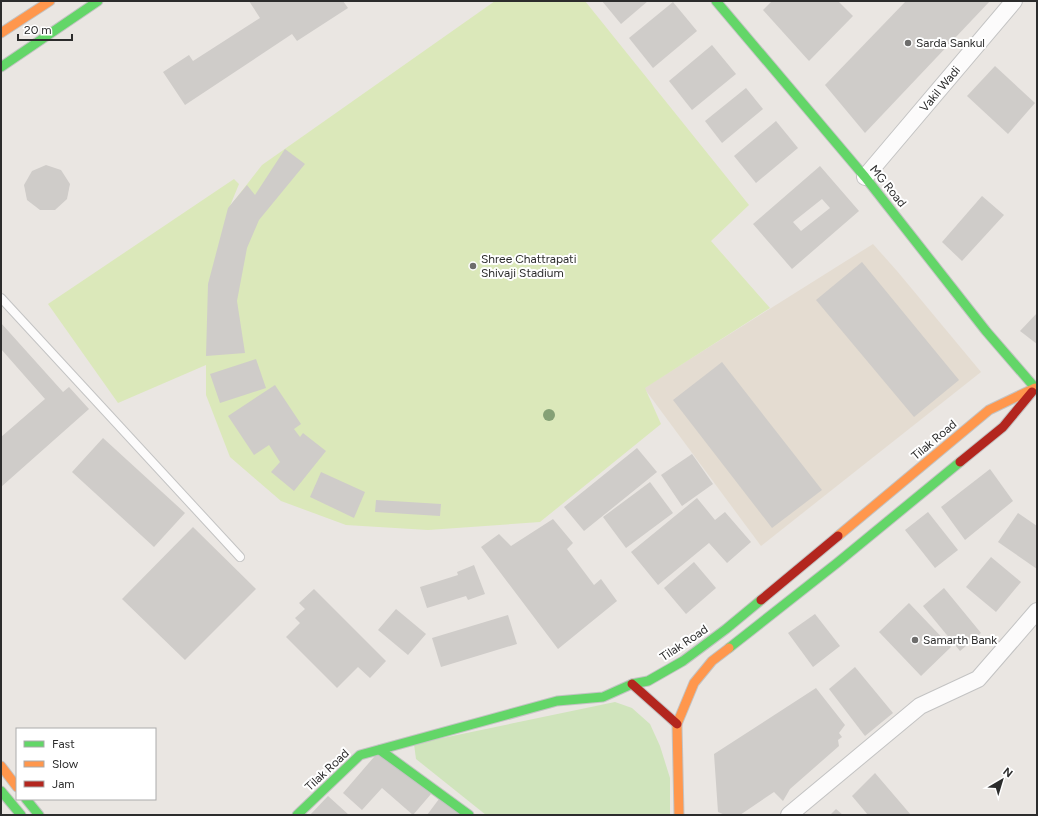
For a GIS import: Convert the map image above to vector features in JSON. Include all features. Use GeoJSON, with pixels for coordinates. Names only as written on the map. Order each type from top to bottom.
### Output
{"type":"FeatureCollection","features":[{"type":"Feature","properties":{"kind":"main road"},"geometry":{"type":"LineString","coordinates":[[1,33],[50,1]]}},
{"type":"Feature","properties":{"kind":"main road"},"geometry":{"type":"LineString","coordinates":[[1,67],[98,1]]}},
{"type":"Feature","properties":{"kind":"main road","name":"MG Road"},"geometry":{"type":"LineString","coordinates":[[716,1],[865,177],[986,331],[1036,388]]}},
{"type":"Feature","properties":{"kind":"main road"},"geometry":{"type":"LineString","coordinates":[[679,815],[677,724],[694,683],[712,661],[742,639],[1003,427],[1036,388]]}},
{"type":"Feature","properties":{"kind":"main road","name":"Tilak Road"},"geometry":{"type":"LineString","coordinates":[[297,815],[360,755],[557,701],[603,697],[632,684],[648,680],[683,661],[726,629],[989,410],[1036,388]]}},
{"type":"Feature","properties":{"kind":"main road"},"geometry":{"type":"LineString","coordinates":[[632,684],[677,724]]}},
{"type":"Feature","properties":{"kind":"main road"},"geometry":{"type":"LineString","coordinates":[[380,750],[469,815]]}},
{"type":"Feature","properties":{"kind":"main road"},"geometry":{"type":"LineString","coordinates":[[1,766],[16,786]]}},
{"type":"Feature","properties":{"kind":"main road"},"geometry":{"type":"LineString","coordinates":[[1,791],[21,815]]}},
{"type":"Feature","properties":{"kind":"main road"},"geometry":{"type":"LineString","coordinates":[[27,800],[39,815]]}},
{"type":"Feature","properties":{"kind":"street","name":"Vakil Wadi"},"geometry":{"type":"LineString","coordinates":[[865,177],[1014,1]]}},
{"type":"Feature","properties":{"kind":"street"},"geometry":{"type":"LineString","coordinates":[[789,815],[920,706],[978,679],[1037,611]]}},
{"type":"Feature","properties":{"kind":"lane"},"geometry":{"type":"LineString","coordinates":[[1,298],[240,557]]}},
{"type":"Feature","properties":{"kind":"shaded area"},"geometry":{"type":"Polygon","coordinates":[[[873,244],[981,372],[761,546],[644,388],[873,244]]]}},
{"type":"Feature","properties":{"kind":"green space","name":"Shree Chattrapati Shivaji Stadium"},"geometry":{"type":"Polygon","coordinates":[[[495,1],[585,1],[749,205],[711,241],[770,308],[645,388],[661,424],[540,522],[428,530],[346,525],[281,501],[230,457],[206,395],[206,365],[118,403],[48,304],[234,179],[239,184],[230,206],[262,165],[495,1]]]}},
{"type":"Feature","properties":{"kind":"green space"},"geometry":{"type":"Polygon","coordinates":[[[615,702],[632,708],[650,724],[660,746],[670,778],[670,815],[486,815],[416,759],[414,744],[615,702]]]}},
{"type":"Feature","properties":{"kind":"building"},"geometry":{"type":"Polygon","coordinates":[[[249,1],[343,1],[348,8],[297,41],[292,34],[185,105],[163,72],[189,55],[193,61],[260,18],[249,1]]]}},
{"type":"Feature","properties":{"kind":"building"},"geometry":{"type":"Polygon","coordinates":[[[602,1],[648,1],[621,24],[602,1]]]}},
{"type":"Feature","properties":{"kind":"building"},"geometry":{"type":"Polygon","coordinates":[[[772,1],[838,1],[853,16],[809,61],[763,10],[772,1]]]}},
{"type":"Feature","properties":{"kind":"building","name":"Sarda Sankul"},"geometry":{"type":"Polygon","coordinates":[[[906,1],[990,1],[865,133],[825,85],[906,1]]]}},
{"type":"Feature","properties":{"kind":"building"},"geometry":{"type":"Polygon","coordinates":[[[673,2],[697,31],[653,68],[629,38],[673,2]]]}},
{"type":"Feature","properties":{"kind":"building"},"geometry":{"type":"Polygon","coordinates":[[[712,45],[736,74],[692,110],[669,81],[712,45]]]}},
{"type":"Feature","properties":{"kind":"building"},"geometry":{"type":"Polygon","coordinates":[[[995,66],[1035,103],[1008,134],[967,96],[995,66]]]}},
{"type":"Feature","properties":{"kind":"building"},"geometry":{"type":"Polygon","coordinates":[[[746,88],[763,109],[722,143],[705,121],[746,88]]]}},
{"type":"Feature","properties":{"kind":"building"},"geometry":{"type":"Polygon","coordinates":[[[776,121],[798,148],[756,183],[734,156],[776,121]]]}},
{"type":"Feature","properties":{"kind":"building"},"geometry":{"type":"Polygon","coordinates":[[[285,149],[305,164],[259,220],[247,248],[237,301],[245,353],[206,356],[208,284],[228,208],[247,185],[255,195],[285,149]]]}},
{"type":"Feature","properties":{"kind":"building"},"geometry":{"type":"Polygon","coordinates":[[[46,165],[61,170],[70,184],[67,199],[55,210],[40,210],[27,200],[24,185],[32,171],[46,165]]]}},
{"type":"Feature","properties":{"kind":"building"},"geometry":{"type":"Polygon","coordinates":[[[820,166],[859,211],[792,269],[753,224],[820,166]],[[822,199],[793,222],[801,231],[830,208],[822,199]]]}},
{"type":"Feature","properties":{"kind":"building"},"geometry":{"type":"Polygon","coordinates":[[[982,196],[1004,215],[962,261],[942,242],[982,196]]]}},
{"type":"Feature","properties":{"kind":"building"},"geometry":{"type":"Polygon","coordinates":[[[862,262],[959,380],[914,417],[816,300],[862,262]]]}},
{"type":"Feature","properties":{"kind":"building"},"geometry":{"type":"Polygon","coordinates":[[[1037,313],[1037,344],[1020,331],[1037,313]]]}},
{"type":"Feature","properties":{"kind":"building"},"geometry":{"type":"Polygon","coordinates":[[[1,323],[63,392],[69,387],[89,409],[1,487],[1,437],[45,399],[1,349],[1,323]]]}},
{"type":"Feature","properties":{"kind":"building"},"geometry":{"type":"Polygon","coordinates":[[[256,359],[266,388],[220,403],[210,374],[256,359]]]}},
{"type":"Feature","properties":{"kind":"building"},"geometry":{"type":"Polygon","coordinates":[[[722,362],[822,490],[772,528],[673,400],[722,362]]]}},
{"type":"Feature","properties":{"kind":"building"},"geometry":{"type":"Polygon","coordinates":[[[275,385],[301,424],[294,429],[300,437],[303,433],[326,451],[294,491],[271,472],[280,462],[269,445],[254,455],[228,416],[275,385]]]}},
{"type":"Feature","properties":{"kind":"building"},"geometry":{"type":"Polygon","coordinates":[[[103,438],[185,513],[154,547],[72,472],[103,438]]]}},
{"type":"Feature","properties":{"kind":"building"},"geometry":{"type":"Polygon","coordinates":[[[637,448],[657,472],[584,531],[564,507],[637,448]]]}},
{"type":"Feature","properties":{"kind":"building"},"geometry":{"type":"Polygon","coordinates":[[[692,454],[713,484],[682,506],[661,475],[692,454]]]}},
{"type":"Feature","properties":{"kind":"building"},"geometry":{"type":"Polygon","coordinates":[[[990,469],[1013,501],[965,540],[941,507],[990,469]]]}},
{"type":"Feature","properties":{"kind":"building"},"geometry":{"type":"Polygon","coordinates":[[[321,472],[365,492],[354,518],[310,497],[321,472]]]}},
{"type":"Feature","properties":{"kind":"building"},"geometry":{"type":"Polygon","coordinates":[[[650,482],[673,513],[626,548],[603,517],[650,482]]]}},
{"type":"Feature","properties":{"kind":"building"},"geometry":{"type":"Polygon","coordinates":[[[697,498],[715,520],[725,512],[751,542],[727,563],[709,543],[658,585],[631,552],[697,498]]]}},
{"type":"Feature","properties":{"kind":"building"},"geometry":{"type":"Polygon","coordinates":[[[376,500],[441,504],[440,516],[375,512],[376,500]]]}},
{"type":"Feature","properties":{"kind":"building"},"geometry":{"type":"Polygon","coordinates":[[[928,512],[958,550],[935,568],[905,530],[928,512]]]}},
{"type":"Feature","properties":{"kind":"building"},"geometry":{"type":"Polygon","coordinates":[[[1018,513],[1037,526],[1037,569],[998,542],[1018,513]]]}},
{"type":"Feature","properties":{"kind":"building"},"geometry":{"type":"Polygon","coordinates":[[[553,519],[573,543],[567,549],[594,585],[601,579],[617,601],[558,649],[481,547],[499,534],[511,546],[553,519]]]}},
{"type":"Feature","properties":{"kind":"building"},"geometry":{"type":"Polygon","coordinates":[[[193,527],[256,589],[185,660],[122,599],[193,527]]]}},
{"type":"Feature","properties":{"kind":"building"},"geometry":{"type":"Polygon","coordinates":[[[991,557],[1021,582],[996,612],[966,587],[991,557]]]}},
{"type":"Feature","properties":{"kind":"building"},"geometry":{"type":"Polygon","coordinates":[[[694,562],[716,588],[686,614],[664,588],[694,562]]]}},
{"type":"Feature","properties":{"kind":"building"},"geometry":{"type":"Polygon","coordinates":[[[474,565],[485,594],[468,600],[466,596],[427,608],[420,587],[458,575],[457,572],[474,565]]]}},
{"type":"Feature","properties":{"kind":"building"},"geometry":{"type":"Polygon","coordinates":[[[944,588],[981,633],[960,651],[923,606],[944,588]]]}},
{"type":"Feature","properties":{"kind":"building"},"geometry":{"type":"Polygon","coordinates":[[[314,589],[386,661],[370,678],[358,667],[337,688],[286,637],[300,623],[295,618],[305,609],[299,603],[314,589]]]}},
{"type":"Feature","properties":{"kind":"building","name":"Samarth Bank"},"geometry":{"type":"Polygon","coordinates":[[[909,603],[951,647],[921,676],[879,632],[909,603]]]}},
{"type":"Feature","properties":{"kind":"building"},"geometry":{"type":"Polygon","coordinates":[[[396,609],[426,634],[408,655],[378,630],[396,609]]]}},
{"type":"Feature","properties":{"kind":"building"},"geometry":{"type":"Polygon","coordinates":[[[815,614],[840,646],[813,667],[788,633],[815,614]]]}},
{"type":"Feature","properties":{"kind":"building"},"geometry":{"type":"Polygon","coordinates":[[[508,615],[517,644],[441,667],[432,638],[508,615]]]}},
{"type":"Feature","properties":{"kind":"building"},"geometry":{"type":"Polygon","coordinates":[[[855,667],[893,713],[865,736],[829,689],[855,667]]]}},
{"type":"Feature","properties":{"kind":"building"},"geometry":{"type":"Polygon","coordinates":[[[816,688],[845,725],[839,733],[842,737],[838,740],[839,746],[790,789],[783,801],[774,792],[740,815],[725,815],[718,812],[714,754],[816,688]]]}},
{"type":"Feature","properties":{"kind":"building"},"geometry":{"type":"Polygon","coordinates":[[[380,750],[431,794],[413,815],[382,788],[362,810],[343,793],[380,750]]]}},
{"type":"Feature","properties":{"kind":"building"},"geometry":{"type":"Polygon","coordinates":[[[875,773],[911,815],[868,815],[852,796],[875,773]]]}},
{"type":"Feature","properties":{"kind":"building"},"geometry":{"type":"Polygon","coordinates":[[[328,796],[349,815],[310,815],[328,796]]]}},
{"type":"Feature","properties":{"kind":"building"},"geometry":{"type":"Polygon","coordinates":[[[439,799],[461,815],[427,815],[439,799]]]}},
{"type":"Feature","properties":{"kind":"building"},"geometry":{"type":"Polygon","coordinates":[[[836,809],[843,815],[830,815],[836,809]]]}},
{"type":"Feature","properties":{"kind":"traffic: fast"},"geometry":{"type":"LineString","coordinates":[[1,67],[98,1]]}},
{"type":"Feature","properties":{"kind":"traffic: fast"},"geometry":{"type":"LineString","coordinates":[[716,1],[865,177],[986,331],[1037,390]]}},
{"type":"Feature","properties":{"kind":"traffic: fast"},"geometry":{"type":"LineString","coordinates":[[729,648],[837,563],[960,462]]}},
{"type":"Feature","properties":{"kind":"traffic: fast"},"geometry":{"type":"LineString","coordinates":[[297,815],[360,755],[557,701],[603,697],[632,684],[648,681],[683,661],[726,629],[761,600]]}},
{"type":"Feature","properties":{"kind":"traffic: fast"},"geometry":{"type":"LineString","coordinates":[[380,750],[469,815]]}},
{"type":"Feature","properties":{"kind":"traffic: fast"},"geometry":{"type":"LineString","coordinates":[[1,791],[21,815]]}},
{"type":"Feature","properties":{"kind":"traffic: fast"},"geometry":{"type":"LineString","coordinates":[[27,800],[39,815]]}},
{"type":"Feature","properties":{"kind":"traffic: slow"},"geometry":{"type":"LineString","coordinates":[[1,33],[50,1]]}},
{"type":"Feature","properties":{"kind":"traffic: slow"},"geometry":{"type":"LineString","coordinates":[[838,536],[989,410],[1035,388]]}},
{"type":"Feature","properties":{"kind":"traffic: slow"},"geometry":{"type":"LineString","coordinates":[[679,815],[677,724],[694,683],[712,661],[729,648]]}},
{"type":"Feature","properties":{"kind":"traffic: slow"},"geometry":{"type":"LineString","coordinates":[[1,766],[16,786]]}},
{"type":"Feature","properties":{"kind":"traffic: jam"},"geometry":{"type":"LineString","coordinates":[[960,462],[1003,427],[1032,392]]}},
{"type":"Feature","properties":{"kind":"traffic: jam"},"geometry":{"type":"LineString","coordinates":[[761,600],[838,536]]}},
{"type":"Feature","properties":{"kind":"traffic: jam"},"geometry":{"type":"LineString","coordinates":[[632,684],[677,724]]}},
{"type":"Feature","properties":{"kind":"place","name":"Sarda Sankul"},"geometry":{"type":"Point","coordinates":[908,43]}},
{"type":"Feature","properties":{"kind":"place","name":"Shree Chattrapati Shivaji Stadium"},"geometry":{"type":"Point","coordinates":[473,266]}},
{"type":"Feature","properties":{"kind":"place","name":"Samarth Bank"},"geometry":{"type":"Point","coordinates":[915,640]}}]}
